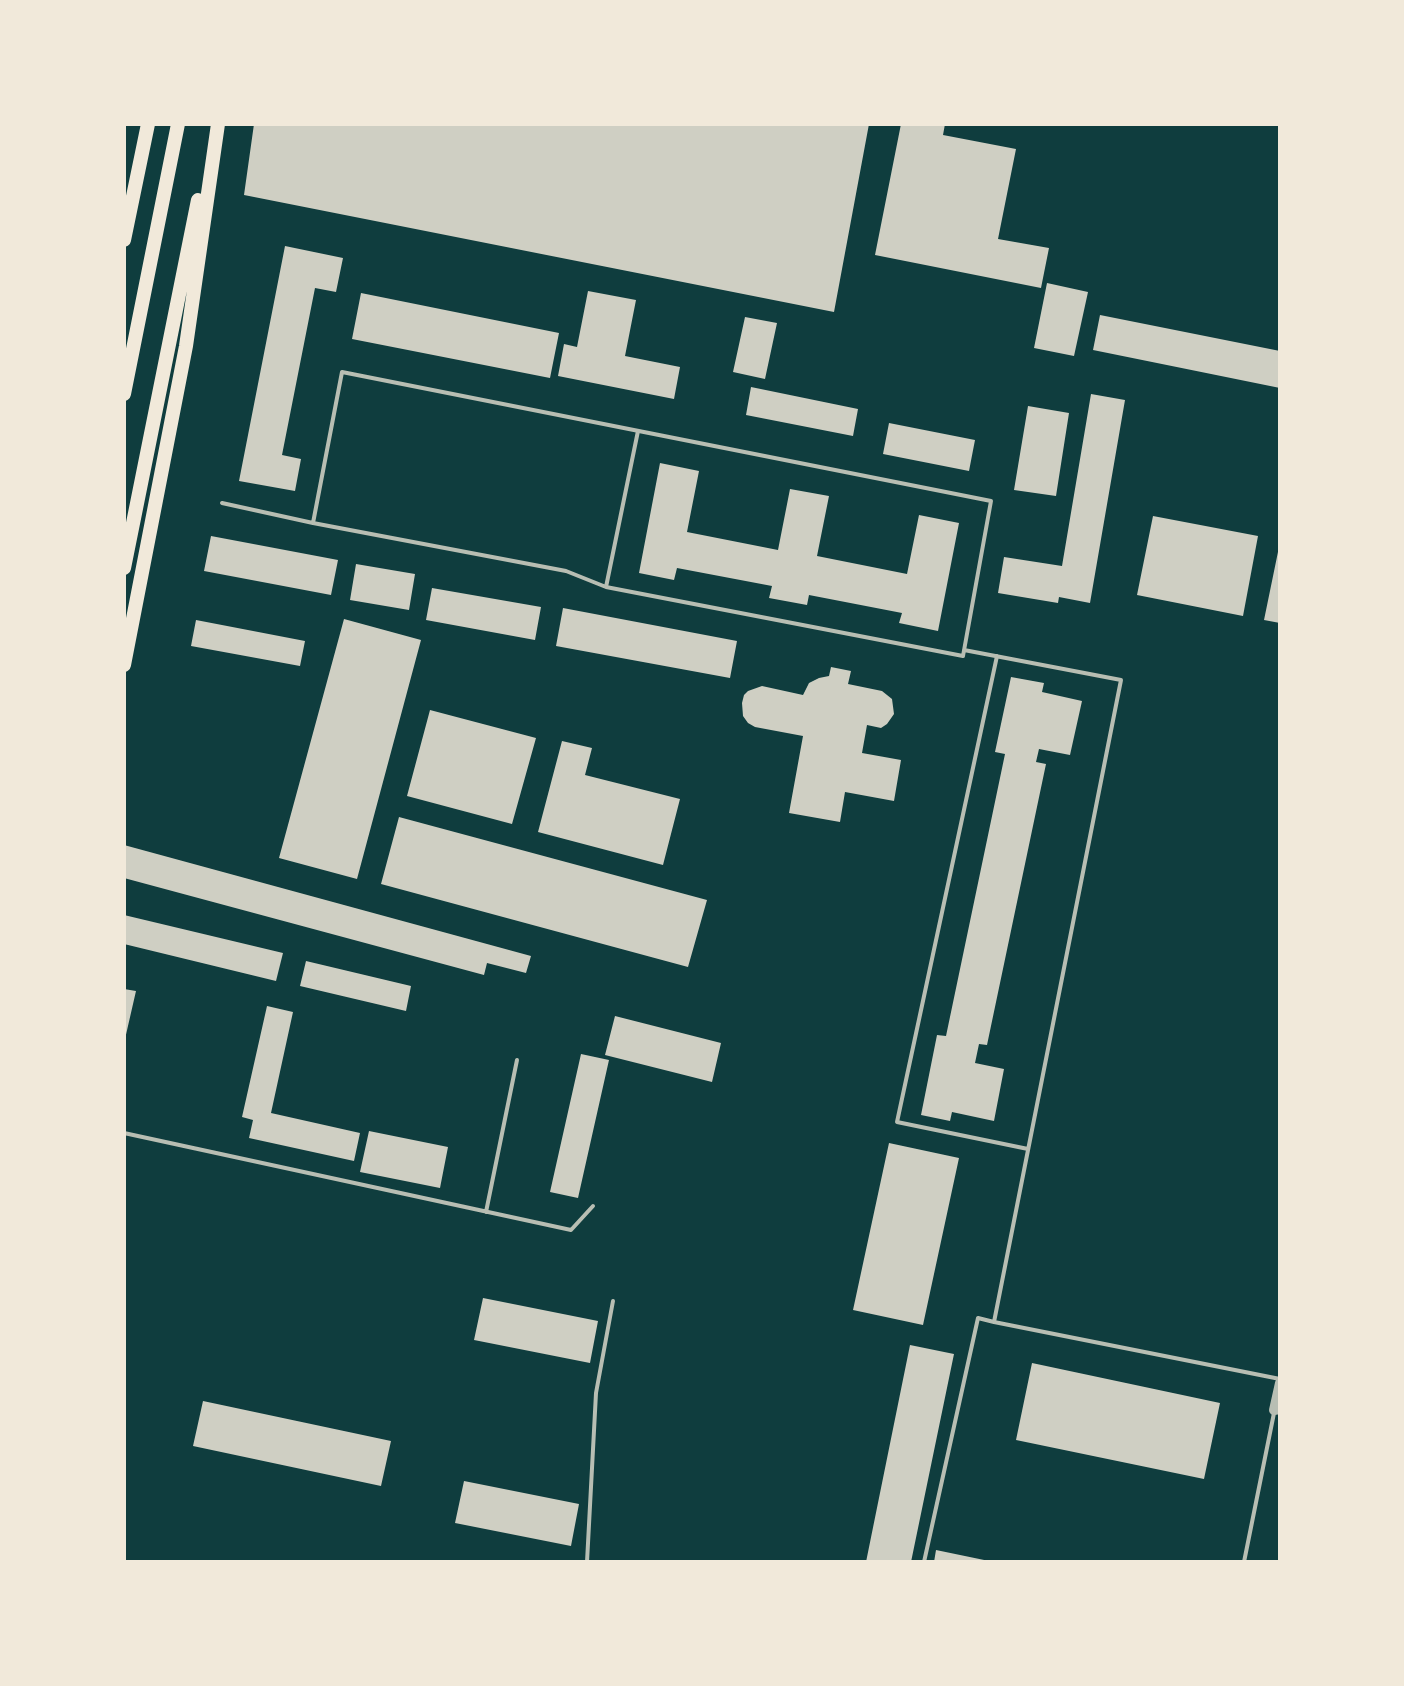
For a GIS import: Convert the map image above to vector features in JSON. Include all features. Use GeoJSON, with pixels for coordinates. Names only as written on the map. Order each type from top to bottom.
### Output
{"type":"FeatureCollection","features":[{"type":"Feature","properties":{"kind":"highway"},"geometry":{"type":"LineString","coordinates":[[124,240],[148,124]]}},
{"type":"Feature","properties":{"kind":"highway"},"geometry":{"type":"LineString","coordinates":[[124,394],[178,124]]}},
{"type":"Feature","properties":{"kind":"highway"},"geometry":{"type":"LineString","coordinates":[[124,568],[215,124]]}},
{"type":"Feature","properties":{"kind":"highway"},"geometry":{"type":"LineString","coordinates":[[124,665],[186,346],[215,124]]}},
{"type":"Feature","properties":{"kind":"street"},"geometry":{"type":"LineString","coordinates":[[1277,1410],[1280,1381]]}},
{"type":"Feature","properties":{"kind":"lane"},"geometry":{"type":"LineString","coordinates":[[222,503],[313,523],[566,571],[606,587],[963,656],[991,501],[342,372],[313,523]]}},
{"type":"Feature","properties":{"kind":"lane"},"geometry":{"type":"LineString","coordinates":[[606,587],[638,431]]}},
{"type":"Feature","properties":{"kind":"lane"},"geometry":{"type":"LineString","coordinates":[[964,650],[1121,680],[994,1322]]}},
{"type":"Feature","properties":{"kind":"lane"},"geometry":{"type":"LineString","coordinates":[[997,656],[897,1122],[1028,1149]]}},
{"type":"Feature","properties":{"kind":"lane"},"geometry":{"type":"LineString","coordinates":[[486,1212],[517,1060]]}},
{"type":"Feature","properties":{"kind":"lane"},"geometry":{"type":"LineString","coordinates":[[124,1133],[571,1230],[593,1206]]}},
{"type":"Feature","properties":{"kind":"lane"},"geometry":{"type":"LineString","coordinates":[[587,1562],[596,1393],[613,1301]]}},
{"type":"Feature","properties":{"kind":"lane"},"geometry":{"type":"LineString","coordinates":[[924,1562],[978,1318],[1280,1381]]}},
{"type":"Feature","properties":{"kind":"lane"},"geometry":{"type":"LineString","coordinates":[[1244,1562],[1277,1410]]}},
{"type":"Feature","properties":{"kind":"building"},"geometry":{"type":"Polygon","coordinates":[[[254,124],[869,124],[834,312],[244,195],[254,124]]]}},
{"type":"Feature","properties":{"kind":"building"},"geometry":{"type":"Polygon","coordinates":[[[901,124],[945,124],[943,135],[1016,149],[998,239],[1049,248],[1041,288],[875,255],[901,124]]]}},
{"type":"Feature","properties":{"kind":"building"},"geometry":{"type":"Polygon","coordinates":[[[285,246],[343,258],[336,292],[315,288],[282,455],[301,459],[295,491],[239,481],[285,246]]]}},
{"type":"Feature","properties":{"kind":"building"},"geometry":{"type":"Polygon","coordinates":[[[1047,283],[1088,292],[1074,356],[1034,348],[1047,283]]]}},
{"type":"Feature","properties":{"kind":"building"},"geometry":{"type":"Polygon","coordinates":[[[588,291],[636,300],[625,356],[680,367],[674,399],[558,376],[564,344],[577,347],[588,291]]]}},
{"type":"Feature","properties":{"kind":"building"},"geometry":{"type":"Polygon","coordinates":[[[361,293],[559,333],[550,378],[352,339],[361,293]]]}},
{"type":"Feature","properties":{"kind":"building"},"geometry":{"type":"Polygon","coordinates":[[[1100,315],[1280,351],[1280,388],[1093,350],[1100,315]]]}},
{"type":"Feature","properties":{"kind":"building"},"geometry":{"type":"Polygon","coordinates":[[[745,317],[777,323],[765,379],[733,372],[745,317]]]}},
{"type":"Feature","properties":{"kind":"building"},"geometry":{"type":"Polygon","coordinates":[[[751,387],[858,409],[853,436],[746,415],[751,387]]]}},
{"type":"Feature","properties":{"kind":"building"},"geometry":{"type":"Polygon","coordinates":[[[1091,394],[1125,400],[1090,603],[1059,597],[1058,603],[998,593],[1004,557],[1062,566],[1091,394]]]}},
{"type":"Feature","properties":{"kind":"building"},"geometry":{"type":"Polygon","coordinates":[[[1028,406],[1069,413],[1056,496],[1014,490],[1028,406]]]}},
{"type":"Feature","properties":{"kind":"building"},"geometry":{"type":"Polygon","coordinates":[[[889,423],[975,440],[969,471],[883,454],[889,423]]]}},
{"type":"Feature","properties":{"kind":"building"},"geometry":{"type":"Polygon","coordinates":[[[660,463],[699,471],[687,532],[778,550],[790,489],[829,496],[817,556],[907,574],[919,515],[959,523],[938,631],[899,623],[902,613],[809,595],[807,605],[769,598],[772,586],[677,568],[674,580],[639,573],[660,463]]]}},
{"type":"Feature","properties":{"kind":"building"},"geometry":{"type":"Polygon","coordinates":[[[1153,516],[1258,536],[1243,616],[1137,595],[1153,516]]]}},
{"type":"Feature","properties":{"kind":"building"},"geometry":{"type":"Polygon","coordinates":[[[211,536],[338,560],[331,595],[204,571],[211,536]]]}},
{"type":"Feature","properties":{"kind":"building"},"geometry":{"type":"Polygon","coordinates":[[[1280,547],[1280,623],[1264,620],[1280,547]]]}},
{"type":"Feature","properties":{"kind":"building"},"geometry":{"type":"Polygon","coordinates":[[[356,564],[415,574],[409,610],[350,600],[356,564]]]}},
{"type":"Feature","properties":{"kind":"building"},"geometry":{"type":"Polygon","coordinates":[[[432,588],[541,607],[535,640],[426,620],[432,588]]]}},
{"type":"Feature","properties":{"kind":"building"},"geometry":{"type":"Polygon","coordinates":[[[563,608],[737,641],[730,678],[556,646],[563,608]]]}},
{"type":"Feature","properties":{"kind":"building"},"geometry":{"type":"Polygon","coordinates":[[[344,619],[421,640],[357,879],[279,858],[344,619]]]}},
{"type":"Feature","properties":{"kind":"building"},"geometry":{"type":"Polygon","coordinates":[[[196,620],[305,641],[300,666],[191,646],[196,620]]]}},
{"type":"Feature","properties":{"kind":"building"},"geometry":{"type":"Polygon","coordinates":[[[831,667],[851,671],[848,684],[882,691],[892,699],[894,714],[887,724],[881,728],[867,725],[862,753],[901,760],[894,801],[845,792],[840,822],[789,813],[803,736],[755,727],[743,716],[742,703],[748,691],[762,686],[803,695],[809,683],[829,676],[831,667]]]}},
{"type":"Feature","properties":{"kind":"building"},"geometry":{"type":"Polygon","coordinates":[[[1011,677],[1044,683],[1042,692],[1082,701],[1070,755],[1039,749],[1036,762],[1046,764],[987,1045],[979,1044],[975,1063],[1004,1069],[994,1121],[952,1112],[950,1121],[921,1115],[937,1035],[946,1036],[1005,754],[995,752],[1011,677]]]}},
{"type":"Feature","properties":{"kind":"building"},"geometry":{"type":"Polygon","coordinates":[[[430,710],[536,738],[512,824],[407,796],[430,710]]]}},
{"type":"Feature","properties":{"kind":"building"},"geometry":{"type":"Polygon","coordinates":[[[562,741],[592,748],[585,775],[680,799],[663,865],[538,832],[562,741]]]}},
{"type":"Feature","properties":{"kind":"building"},"geometry":{"type":"Polygon","coordinates":[[[399,817],[707,900],[688,967],[381,884],[399,817]]]}},
{"type":"Feature","properties":{"kind":"building"},"geometry":{"type":"Polygon","coordinates":[[[124,845],[531,956],[526,973],[487,963],[484,975],[124,878],[124,845]]]}},
{"type":"Feature","properties":{"kind":"building"},"geometry":{"type":"Polygon","coordinates":[[[124,915],[283,953],[276,981],[124,944],[124,915]]]}},
{"type":"Feature","properties":{"kind":"building"},"geometry":{"type":"Polygon","coordinates":[[[306,961],[411,986],[406,1011],[300,986],[306,961]]]}},
{"type":"Feature","properties":{"kind":"building"},"geometry":{"type":"Polygon","coordinates":[[[124,989],[136,991],[125,1039],[124,1039],[124,989]]]}},
{"type":"Feature","properties":{"kind":"building"},"geometry":{"type":"Polygon","coordinates":[[[267,1006],[293,1012],[271,1113],[360,1133],[354,1161],[249,1138],[253,1120],[242,1117],[267,1006]]]}},
{"type":"Feature","properties":{"kind":"building"},"geometry":{"type":"Polygon","coordinates":[[[615,1016],[721,1043],[712,1082],[605,1055],[615,1016]]]}},
{"type":"Feature","properties":{"kind":"building"},"geometry":{"type":"Polygon","coordinates":[[[581,1054],[609,1060],[578,1198],[550,1192],[581,1054]]]}},
{"type":"Feature","properties":{"kind":"building"},"geometry":{"type":"Polygon","coordinates":[[[369,1131],[448,1147],[440,1188],[360,1172],[369,1131]]]}},
{"type":"Feature","properties":{"kind":"building"},"geometry":{"type":"Polygon","coordinates":[[[889,1143],[959,1158],[923,1325],[853,1310],[889,1143]]]}},
{"type":"Feature","properties":{"kind":"building"},"geometry":{"type":"Polygon","coordinates":[[[483,1298],[598,1321],[590,1363],[474,1340],[483,1298]]]}},
{"type":"Feature","properties":{"kind":"building"},"geometry":{"type":"Polygon","coordinates":[[[910,1345],[954,1354],[911,1562],[866,1562],[910,1345]]]}},
{"type":"Feature","properties":{"kind":"building"},"geometry":{"type":"Polygon","coordinates":[[[1032,1363],[1220,1403],[1204,1479],[1016,1440],[1032,1363]]]}},
{"type":"Feature","properties":{"kind":"building"},"geometry":{"type":"Polygon","coordinates":[[[203,1401],[391,1441],[381,1486],[193,1446],[203,1401]]]}},
{"type":"Feature","properties":{"kind":"building"},"geometry":{"type":"Polygon","coordinates":[[[464,1481],[579,1504],[571,1546],[455,1523],[464,1481]]]}},
{"type":"Feature","properties":{"kind":"building"},"geometry":{"type":"Polygon","coordinates":[[[936,1550],[989,1561],[989,1562],[934,1562],[936,1550]]]}}]}
